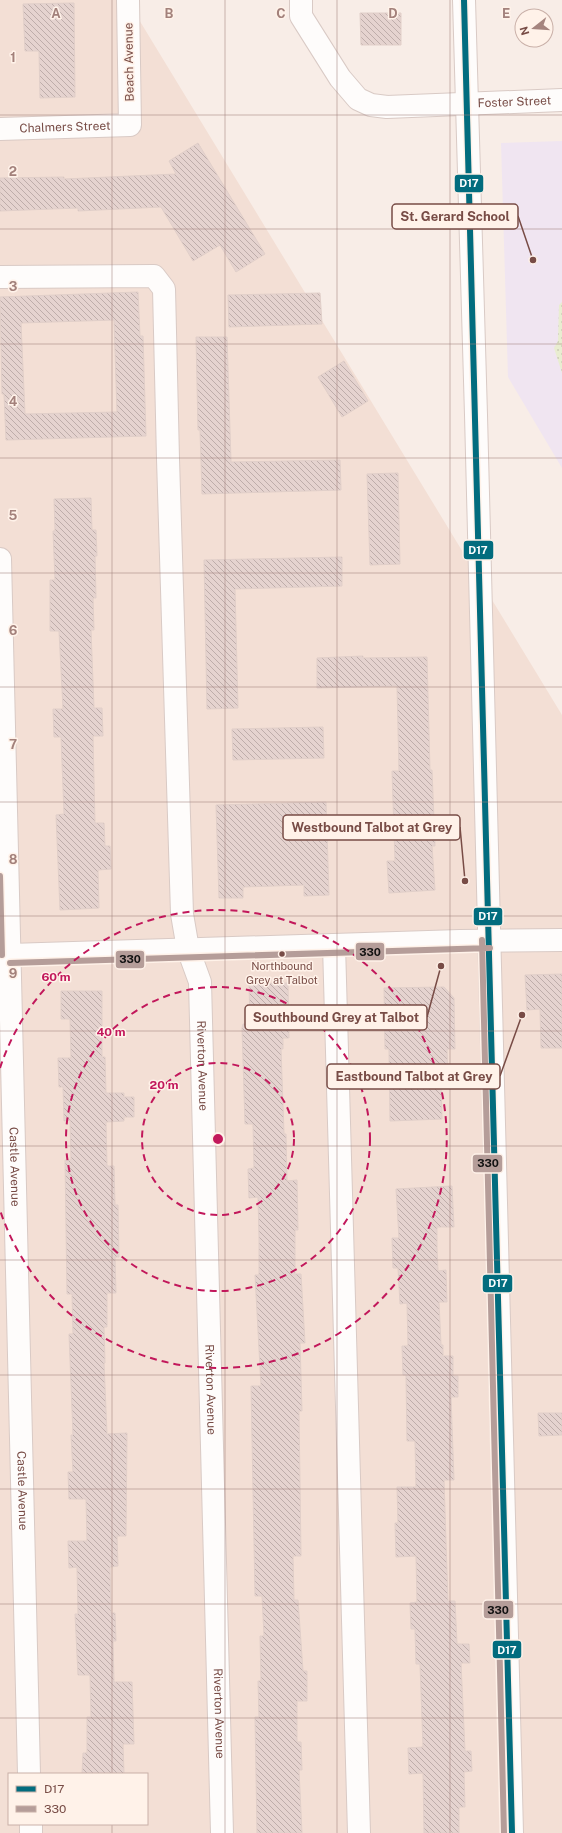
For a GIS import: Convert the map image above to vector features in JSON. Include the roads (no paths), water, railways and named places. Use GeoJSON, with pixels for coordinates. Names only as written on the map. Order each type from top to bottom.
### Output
{"type":"FeatureCollection","features":[{"type":"Feature","properties":{"kind":"street","name":"Beach Avenue"},"geometry":{"type":"LineString","coordinates":[[128,0],[130,125]]}},
{"type":"Feature","properties":{"kind":"street","name":"Foster Street"},"geometry":{"type":"LineString","coordinates":[[301,0],[301,16],[340,78],[358,100],[371,105],[387,107],[467,102],[562,100]]}},
{"type":"Feature","properties":{"kind":"street"},"geometry":{"type":"LineString","coordinates":[[464,0],[490,940],[512,1833]]}},
{"type":"Feature","properties":{"kind":"street","name":"Chalmers Street"},"geometry":{"type":"LineString","coordinates":[[0,129],[130,125]]}},
{"type":"Feature","properties":{"kind":"street","name":"Riverton Avenue"},"geometry":{"type":"LineString","coordinates":[[0,277],[154,276],[164,289],[182,914],[188,949],[200,982],[222,1833]]}},
{"type":"Feature","properties":{"kind":"street","name":"Castle Avenue"},"geometry":{"type":"LineString","coordinates":[[0,559],[29,1773]]}},
{"type":"Feature","properties":{"kind":"street"},"geometry":{"type":"LineString","coordinates":[[10,955],[490,940],[562,940]]}},
{"type":"Feature","properties":{"kind":"street"},"geometry":{"type":"LineString","coordinates":[[334,945],[359,1833]]}},
{"type":"Feature","properties":{"kind":"place","name":"St. Gerard School"},"geometry":{"type":"Point","coordinates":[533,260]}},
{"type":"Feature","properties":{"kind":"place","name":"Westbound Talbot at Grey"},"geometry":{"type":"Point","coordinates":[465,881]}},
{"type":"Feature","properties":{"kind":"place","name":"Northbound Grey at Talbot"},"geometry":{"type":"Point","coordinates":[282,954]}},
{"type":"Feature","properties":{"kind":"place","name":"Southbound Grey at Talbot"},"geometry":{"type":"Point","coordinates":[441,966]}},
{"type":"Feature","properties":{"kind":"place","name":"Eastbound Talbot at Grey"},"geometry":{"type":"Point","coordinates":[522,1015]}}]}
